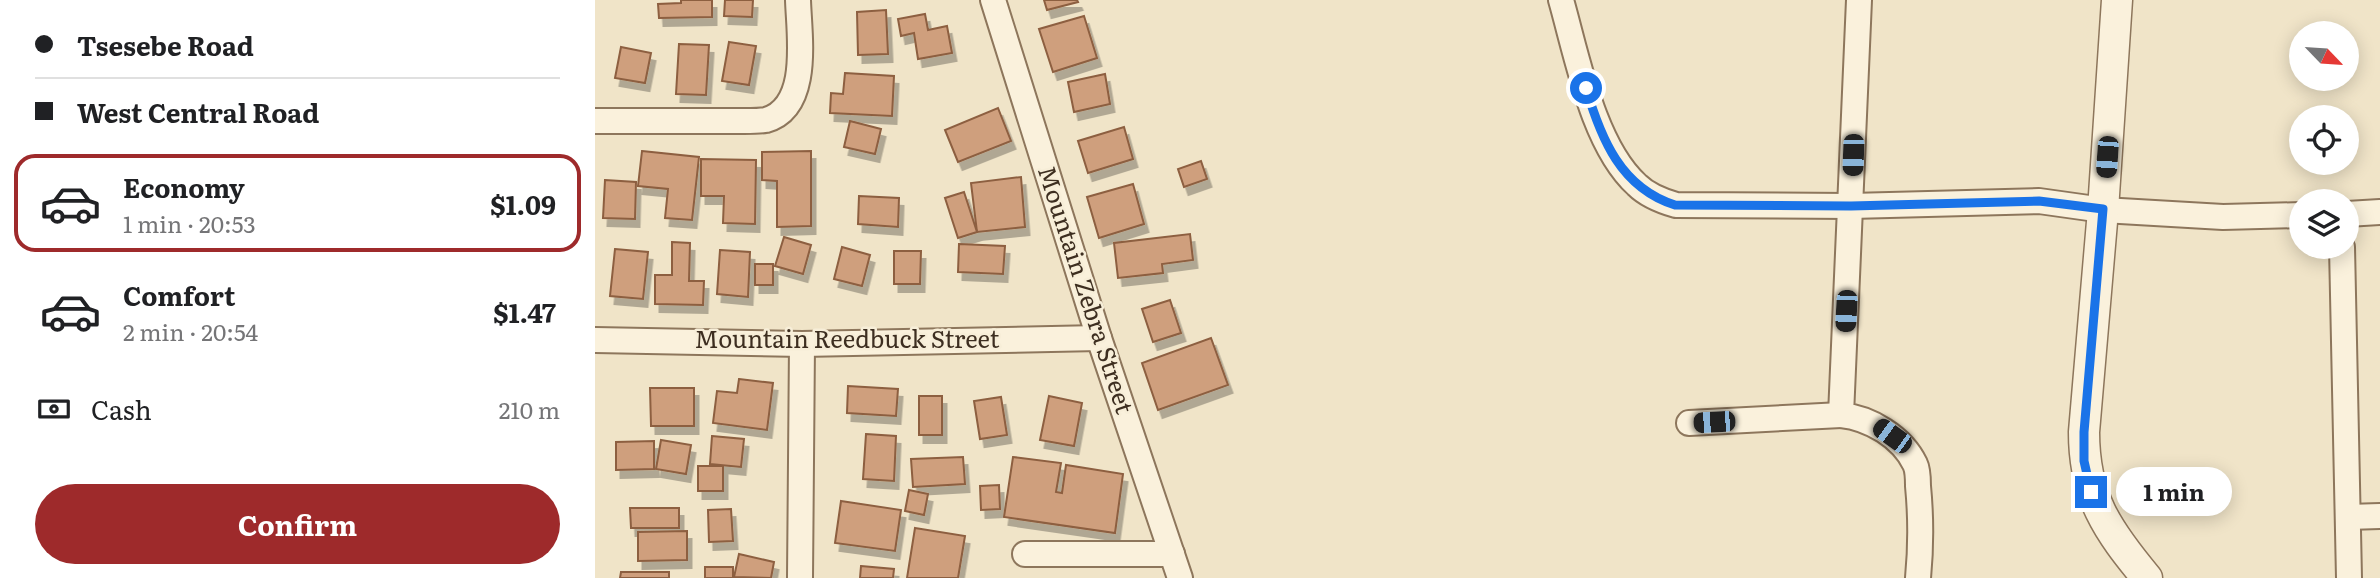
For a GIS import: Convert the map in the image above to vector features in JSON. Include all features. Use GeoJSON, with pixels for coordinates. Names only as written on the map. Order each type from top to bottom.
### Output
{"type":"FeatureCollection","features":[{"type":"Feature","properties":{"kind":"street"},"geometry":{"type":"LineString","coordinates":[[595,121],[744,121],[766,120],[780,113],[790,102],[799,77],[798,0]]}},
{"type":"Feature","properties":{"kind":"street","name":"Mountain Zebra Street"},"geometry":{"type":"LineString","coordinates":[[993,0],[1099,338],[1180,578]]}},
{"type":"Feature","properties":{"kind":"street"},"geometry":{"type":"LineString","coordinates":[[1561,0],[1593,110],[1606,142],[1623,171],[1639,187],[1675,205],[1851,206],[2039,201],[2103,209],[2223,217],[2289,215]]}},
{"type":"Feature","properties":{"kind":"street"},"geometry":{"type":"LineString","coordinates":[[1841,415],[1859,0]]}},
{"type":"Feature","properties":{"kind":"street"},"geometry":{"type":"LineString","coordinates":[[2117,0],[2084,461],[2091,492],[2102,517],[2147,578]]}},
{"type":"Feature","properties":{"kind":"street"},"geometry":{"type":"LineString","coordinates":[[2359,213],[2380,212]]}},
{"type":"Feature","properties":{"kind":"street"},"geometry":{"type":"LineString","coordinates":[[2342,259],[2349,578]]}},
{"type":"Feature","properties":{"kind":"street","name":"Mountain Reedbuck Street"},"geometry":{"type":"LineString","coordinates":[[595,340],[802,344],[1099,338]]}},
{"type":"Feature","properties":{"kind":"street"},"geometry":{"type":"LineString","coordinates":[[800,578],[802,344]]}},
{"type":"Feature","properties":{"kind":"street"},"geometry":{"type":"LineString","coordinates":[[1689,423],[1841,415],[1858,417],[1873,423],[1892,436],[1916,465],[1921,520],[1918,578]]}},
{"type":"Feature","properties":{"kind":"street"},"geometry":{"type":"LineString","coordinates":[[2348,517],[2380,516]]}},
{"type":"Feature","properties":{"kind":"street"},"geometry":{"type":"LineString","coordinates":[[1025,554],[1172,554]]}},
{"type":"Feature","properties":{"kind":"building"},"geometry":{"type":"Polygon","coordinates":[[[681,0],[712,0],[712,17],[659,18],[658,4],[681,3],[681,0]]]}},
{"type":"Feature","properties":{"kind":"building"},"geometry":{"type":"Polygon","coordinates":[[[725,0],[753,0],[752,17],[724,16],[725,0]]]}},
{"type":"Feature","properties":{"kind":"building"},"geometry":{"type":"Polygon","coordinates":[[[1044,0],[1077,0],[1078,2],[1047,10],[1044,0]]]}},
{"type":"Feature","properties":{"kind":"building"},"geometry":{"type":"Polygon","coordinates":[[[886,10],[888,54],[858,55],[857,12],[886,10]]]}},
{"type":"Feature","properties":{"kind":"building"},"geometry":{"type":"Polygon","coordinates":[[[925,14],[928,30],[947,26],[952,53],[918,59],[914,33],[901,36],[898,19],[925,14]]]}},
{"type":"Feature","properties":{"kind":"building"},"geometry":{"type":"Polygon","coordinates":[[[1084,16],[1097,58],[1053,72],[1039,29],[1084,16]]]}},
{"type":"Feature","properties":{"kind":"building"},"geometry":{"type":"Polygon","coordinates":[[[729,42],[756,46],[749,85],[722,81],[729,42]]]}},
{"type":"Feature","properties":{"kind":"building"},"geometry":{"type":"Polygon","coordinates":[[[679,44],[709,45],[706,95],[676,94],[679,44]]]}},
{"type":"Feature","properties":{"kind":"building"},"geometry":{"type":"Polygon","coordinates":[[[621,47],[651,53],[645,83],[615,78],[621,47]]]}},
{"type":"Feature","properties":{"kind":"building"},"geometry":{"type":"Polygon","coordinates":[[[845,73],[894,76],[892,116],[830,113],[831,93],[843,94],[845,73]]]}},
{"type":"Feature","properties":{"kind":"building"},"geometry":{"type":"Polygon","coordinates":[[[1105,74],[1110,104],[1074,112],[1068,82],[1105,74]]]}},
{"type":"Feature","properties":{"kind":"building"},"geometry":{"type":"Polygon","coordinates":[[[998,108],[1011,141],[958,162],[945,130],[998,108]]]}},
{"type":"Feature","properties":{"kind":"building"},"geometry":{"type":"Polygon","coordinates":[[[850,121],[881,129],[875,154],[844,147],[850,121]]]}},
{"type":"Feature","properties":{"kind":"building"},"geometry":{"type":"Polygon","coordinates":[[[1124,127],[1133,159],[1088,173],[1078,141],[1124,127]]]}},
{"type":"Feature","properties":{"kind":"building"},"geometry":{"type":"Polygon","coordinates":[[[642,151],[699,157],[692,220],[665,218],[668,189],[638,186],[642,151]]]}},
{"type":"Feature","properties":{"kind":"building"},"geometry":{"type":"Polygon","coordinates":[[[811,151],[811,226],[777,227],[777,181],[762,180],[762,152],[811,151]]]}},
{"type":"Feature","properties":{"kind":"building"},"geometry":{"type":"Polygon","coordinates":[[[701,159],[756,160],[755,224],[723,223],[724,196],[701,196],[701,159]]]}},
{"type":"Feature","properties":{"kind":"building"},"geometry":{"type":"Polygon","coordinates":[[[1201,161],[1207,179],[1184,187],[1178,169],[1201,161]]]}},
{"type":"Feature","properties":{"kind":"building"},"geometry":{"type":"Polygon","coordinates":[[[1021,177],[1025,227],[977,232],[971,183],[1021,177]]]}},
{"type":"Feature","properties":{"kind":"building"},"geometry":{"type":"Polygon","coordinates":[[[605,180],[636,182],[635,219],[603,218],[605,180]]]}},
{"type":"Feature","properties":{"kind":"building"},"geometry":{"type":"Polygon","coordinates":[[[1133,184],[1144,224],[1099,238],[1087,197],[1133,184]]]}},
{"type":"Feature","properties":{"kind":"building"},"geometry":{"type":"Polygon","coordinates":[[[964,192],[977,232],[958,238],[945,198],[964,192]]]}},
{"type":"Feature","properties":{"kind":"building"},"geometry":{"type":"Polygon","coordinates":[[[859,196],[899,198],[898,227],[858,224],[859,196]]]}},
{"type":"Feature","properties":{"kind":"building"},"geometry":{"type":"Polygon","coordinates":[[[1190,234],[1193,260],[1162,264],[1163,273],[1118,278],[1114,243],[1190,234]]]}},
{"type":"Feature","properties":{"kind":"building"},"geometry":{"type":"Polygon","coordinates":[[[784,237],[811,245],[803,274],[775,266],[784,237]]]}},
{"type":"Feature","properties":{"kind":"building"},"geometry":{"type":"Polygon","coordinates":[[[672,242],[690,243],[689,281],[704,281],[703,305],[655,304],[655,275],[672,275],[672,242]]]}},
{"type":"Feature","properties":{"kind":"building"},"geometry":{"type":"Polygon","coordinates":[[[959,244],[1005,246],[1003,274],[958,272],[959,244]]]}},
{"type":"Feature","properties":{"kind":"building"},"geometry":{"type":"Polygon","coordinates":[[[842,247],[870,255],[862,286],[834,279],[842,247]]]}},
{"type":"Feature","properties":{"kind":"building"},"geometry":{"type":"Polygon","coordinates":[[[615,249],[648,252],[643,299],[610,296],[615,249]]]}},
{"type":"Feature","properties":{"kind":"building"},"geometry":{"type":"Polygon","coordinates":[[[720,250],[750,252],[748,297],[717,294],[720,250]]]}},
{"type":"Feature","properties":{"kind":"building"},"geometry":{"type":"Polygon","coordinates":[[[894,251],[921,251],[920,284],[894,284],[894,251]]]}},
{"type":"Feature","properties":{"kind":"building"},"geometry":{"type":"Polygon","coordinates":[[[755,264],[773,264],[773,285],[755,285],[755,264]]]}},
{"type":"Feature","properties":{"kind":"building"},"geometry":{"type":"Polygon","coordinates":[[[1170,300],[1181,333],[1153,342],[1142,309],[1170,300]]]}},
{"type":"Feature","properties":{"kind":"building"},"geometry":{"type":"Polygon","coordinates":[[[1211,338],[1228,385],[1158,410],[1142,363],[1211,338]]]}},
{"type":"Feature","properties":{"kind":"building"},"geometry":{"type":"Polygon","coordinates":[[[739,379],[773,383],[767,430],[713,423],[717,391],[737,393],[739,379]]]}},
{"type":"Feature","properties":{"kind":"building"},"geometry":{"type":"Polygon","coordinates":[[[848,386],[898,389],[896,416],[847,413],[848,386]]]}},
{"type":"Feature","properties":{"kind":"building"},"geometry":{"type":"Polygon","coordinates":[[[650,388],[694,388],[694,426],[651,426],[650,388]]]}},
{"type":"Feature","properties":{"kind":"building"},"geometry":{"type":"Polygon","coordinates":[[[919,396],[942,396],[942,435],[919,435],[919,396]]]}},
{"type":"Feature","properties":{"kind":"building"},"geometry":{"type":"Polygon","coordinates":[[[1049,396],[1082,403],[1074,446],[1040,440],[1049,396]]]}},
{"type":"Feature","properties":{"kind":"building"},"geometry":{"type":"Polygon","coordinates":[[[1001,397],[1007,435],[980,439],[974,401],[1001,397]]]}},
{"type":"Feature","properties":{"kind":"building"},"geometry":{"type":"Polygon","coordinates":[[[866,434],[896,436],[894,481],[863,479],[866,434]]]}},
{"type":"Feature","properties":{"kind":"building"},"geometry":{"type":"Polygon","coordinates":[[[712,436],[744,439],[741,467],[710,464],[712,436]]]}},
{"type":"Feature","properties":{"kind":"building"},"geometry":{"type":"Polygon","coordinates":[[[661,440],[691,445],[686,474],[656,469],[661,440]]]}},
{"type":"Feature","properties":{"kind":"building"},"geometry":{"type":"Polygon","coordinates":[[[654,441],[654,469],[616,470],[616,442],[654,441]]]}},
{"type":"Feature","properties":{"kind":"building"},"geometry":{"type":"Polygon","coordinates":[[[963,457],[965,484],[913,487],[911,459],[963,457]]]}},
{"type":"Feature","properties":{"kind":"building"},"geometry":{"type":"Polygon","coordinates":[[[1013,457],[1061,463],[1056,492],[1062,493],[1066,465],[1123,474],[1115,533],[1004,517],[1013,457]]]}},
{"type":"Feature","properties":{"kind":"building"},"geometry":{"type":"Polygon","coordinates":[[[698,466],[723,466],[723,491],[698,491],[698,466]]]}},
{"type":"Feature","properties":{"kind":"building"},"geometry":{"type":"Polygon","coordinates":[[[999,485],[1000,509],[981,510],[980,486],[999,485]]]}},
{"type":"Feature","properties":{"kind":"building"},"geometry":{"type":"Polygon","coordinates":[[[909,490],[928,494],[924,515],[905,511],[909,490]]]}},
{"type":"Feature","properties":{"kind":"building"},"geometry":{"type":"Polygon","coordinates":[[[841,501],[901,510],[895,551],[835,543],[841,501]]]}},
{"type":"Feature","properties":{"kind":"building"},"geometry":{"type":"Polygon","coordinates":[[[630,508],[679,508],[679,528],[631,528],[630,508]]]}},
{"type":"Feature","properties":{"kind":"building"},"geometry":{"type":"Polygon","coordinates":[[[731,509],[733,541],[709,542],[708,510],[731,509]]]}},
{"type":"Feature","properties":{"kind":"building"},"geometry":{"type":"Polygon","coordinates":[[[915,528],[965,536],[958,578],[907,578],[915,528]]]}},
{"type":"Feature","properties":{"kind":"building"},"geometry":{"type":"Polygon","coordinates":[[[687,531],[687,560],[638,561],[638,532],[687,531]]]}},
{"type":"Feature","properties":{"kind":"building"},"geometry":{"type":"Polygon","coordinates":[[[739,554],[774,562],[771,578],[734,577],[739,554]]]}},
{"type":"Feature","properties":{"kind":"building"},"geometry":{"type":"Polygon","coordinates":[[[861,566],[894,569],[893,578],[860,578],[861,566]]]}},
{"type":"Feature","properties":{"kind":"building"},"geometry":{"type":"Polygon","coordinates":[[[705,567],[733,567],[733,578],[705,578],[705,567]]]}},
{"type":"Feature","properties":{"kind":"building"},"geometry":{"type":"Polygon","coordinates":[[[621,572],[669,572],[669,578],[620,578],[621,572]]]}},
{"type":"Feature","properties":{"kind":"route"},"geometry":{"type":"LineString","coordinates":[[1586,88],[1606,142],[1623,171],[1639,187],[1675,205],[1851,206],[2039,201],[2103,209],[2084,432],[2084,461],[2091,492]]}}]}
